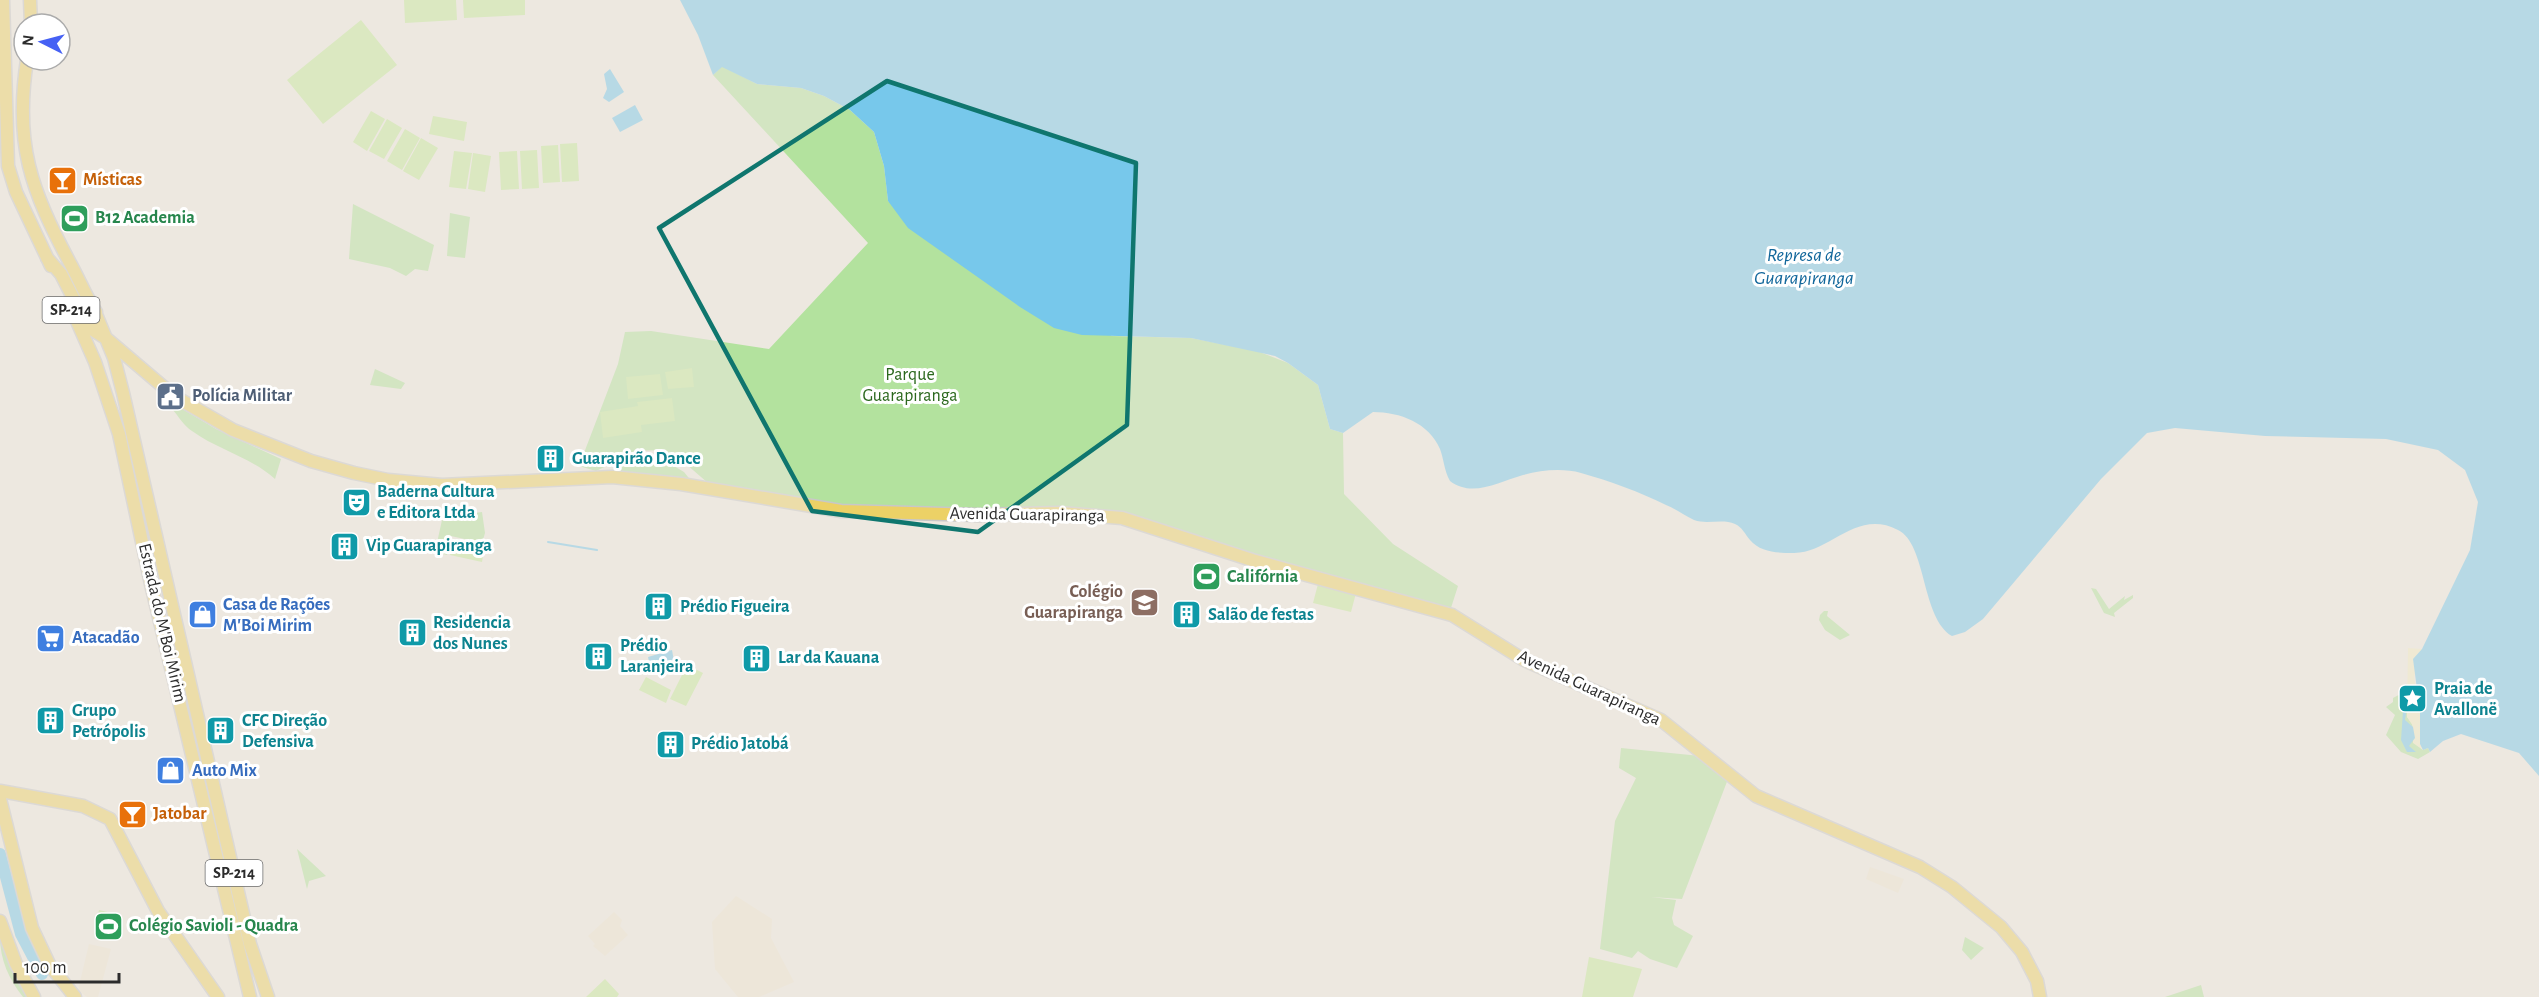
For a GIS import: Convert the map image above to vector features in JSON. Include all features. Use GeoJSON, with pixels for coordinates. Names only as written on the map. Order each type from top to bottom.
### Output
{"type":"FeatureCollection","features":[{"type":"Feature","properties":{"kind":"main road"},"geometry":{"type":"LineString","coordinates":[[3,0],[8,165],[16,192],[47,258]]}},
{"type":"Feature","properties":{"kind":"main road","name":"Avenida Guarapiranga"},"geometry":{"type":"LineString","coordinates":[[26,72],[21,126],[28,164],[47,219],[93,307],[128,357]]}},
{"type":"Feature","properties":{"kind":"main road","name":"Avenida Guarapiranga"},"geometry":{"type":"LineString","coordinates":[[47,258],[61,274],[88,327],[107,339],[174,396],[233,430],[311,461],[388,480],[442,485],[612,477],[681,484],[841,511],[979,515],[1060,513],[1122,518],[1252,560],[1452,615],[1524,660],[1661,720],[1755,796],[1920,867],[1952,887],[2001,927],[2016,946],[2037,981],[2040,997]]}},
{"type":"Feature","properties":{"kind":"main road","name":"Estrada do M'Boi Mirim"},"geometry":{"type":"LineString","coordinates":[[47,258],[95,362],[119,434],[250,997]]}},
{"type":"Feature","properties":{"kind":"main road","name":"Estrada do M'Boi Mirim"},"geometry":{"type":"LineString","coordinates":[[93,307],[116,365],[152,510],[250,944],[268,997]]}},
{"type":"Feature","properties":{"kind":"main road"},"geometry":{"type":"LineString","coordinates":[[116,365],[128,357]]}},
{"type":"Feature","properties":{"kind":"main road"},"geometry":{"type":"LineString","coordinates":[[193,759],[203,775],[212,778]]}},
{"type":"Feature","properties":{"kind":"main road"},"geometry":{"type":"LineString","coordinates":[[0,791],[83,806],[110,819],[158,911],[218,997]]}},
{"type":"Feature","properties":{"kind":"main road"},"geometry":{"type":"LineString","coordinates":[[0,799],[32,928],[49,964],[75,997]]}},
{"type":"Feature","properties":{"kind":"main road"},"geometry":{"type":"LineString","coordinates":[[0,921],[16,964],[34,997]]}},
{"type":"Feature","properties":{"kind":"highlighted area"},"geometry":{"type":"Polygon","coordinates":[[[887,81],[1136,163],[1127,425],[978,532],[812,511],[659,228],[887,81]]]}},
{"type":"Feature","properties":{"kind":"shaded area"},"geometry":{"type":"Polygon","coordinates":[[[1870,867],[1904,879],[1898,893],[1866,879],[1870,867]]]}},
{"type":"Feature","properties":{"kind":"shaded area"},"geometry":{"type":"Polygon","coordinates":[[[736,896],[772,919],[771,938],[794,982],[759,997],[738,997],[715,969],[712,922],[736,896]]]}},
{"type":"Feature","properties":{"kind":"shaded area"},"geometry":{"type":"Polygon","coordinates":[[[614,912],[622,920],[620,926],[628,935],[605,956],[593,946],[595,944],[588,936],[614,912]]]}},
{"type":"Feature","properties":{"kind":"shaded area"},"geometry":{"type":"Polygon","coordinates":[[[89,944],[111,949],[98,997],[87,997],[78,990],[89,944]]]}},
{"type":"Feature","properties":{"kind":"green space"},"geometry":{"type":"Polygon","coordinates":[[[404,0],[456,0],[457,20],[405,23],[404,0]]]}},
{"type":"Feature","properties":{"kind":"green space"},"geometry":{"type":"Polygon","coordinates":[[[463,0],[525,0],[525,15],[464,18],[463,0]]]}},
{"type":"Feature","properties":{"kind":"green space"},"geometry":{"type":"Polygon","coordinates":[[[361,20],[397,65],[323,124],[287,80],[361,20]]]}},
{"type":"Feature","properties":{"kind":"green space","name":"Parque Guarapiranga"},"geometry":{"type":"Polygon","coordinates":[[[722,66],[757,84],[801,88],[824,96],[850,110],[874,132],[884,166],[888,201],[1112,336],[1191,338],[1257,351],[1288,363],[1318,385],[1330,429],[1343,433],[1344,494],[1393,544],[1458,586],[1450,611],[1250,557],[1123,514],[895,511],[788,498],[708,483],[686,464],[661,450],[637,451],[596,471],[579,466],[618,364],[625,332],[651,331],[769,349],[868,243],[713,75],[722,66]]]}},
{"type":"Feature","properties":{"kind":"green space"},"geometry":{"type":"Polygon","coordinates":[[[371,111],[385,119],[367,151],[353,142],[371,111]]]}},
{"type":"Feature","properties":{"kind":"green space"},"geometry":{"type":"Polygon","coordinates":[[[433,116],[467,122],[464,141],[429,134],[433,116]]]}},
{"type":"Feature","properties":{"kind":"green space"},"geometry":{"type":"Polygon","coordinates":[[[387,119],[402,128],[384,159],[369,151],[387,119]]]}},
{"type":"Feature","properties":{"kind":"green space"},"geometry":{"type":"Polygon","coordinates":[[[405,129],[420,138],[402,170],[387,161],[405,129]]]}},
{"type":"Feature","properties":{"kind":"green space"},"geometry":{"type":"Polygon","coordinates":[[[421,138],[438,148],[419,180],[403,171],[421,138]]]}},
{"type":"Feature","properties":{"kind":"green space"},"geometry":{"type":"Polygon","coordinates":[[[577,143],[579,181],[562,182],[560,144],[577,143]]]}},
{"type":"Feature","properties":{"kind":"green space"},"geometry":{"type":"Polygon","coordinates":[[[558,145],[560,182],[543,183],[541,146],[558,145]]]}},
{"type":"Feature","properties":{"kind":"green space"},"geometry":{"type":"Polygon","coordinates":[[[537,150],[539,188],[522,189],[520,151],[537,150]]]}},
{"type":"Feature","properties":{"kind":"green space"},"geometry":{"type":"Polygon","coordinates":[[[454,151],[472,153],[466,189],[449,187],[454,151]]]}},
{"type":"Feature","properties":{"kind":"green space"},"geometry":{"type":"Polygon","coordinates":[[[517,151],[519,189],[501,190],[499,152],[517,151]]]}},
{"type":"Feature","properties":{"kind":"green space"},"geometry":{"type":"Polygon","coordinates":[[[473,153],[491,156],[485,192],[468,189],[473,153]]]}},
{"type":"Feature","properties":{"kind":"green space"},"geometry":{"type":"Polygon","coordinates":[[[353,204],[434,245],[428,271],[415,269],[406,276],[390,268],[349,259],[353,204]]]}},
{"type":"Feature","properties":{"kind":"green space"},"geometry":{"type":"Polygon","coordinates":[[[450,213],[470,217],[465,258],[447,256],[450,213]]]}},
{"type":"Feature","properties":{"kind":"green space"},"geometry":{"type":"Polygon","coordinates":[[[692,368],[694,387],[668,389],[665,372],[692,368]]]}},
{"type":"Feature","properties":{"kind":"green space"},"geometry":{"type":"Polygon","coordinates":[[[375,369],[405,383],[401,389],[370,385],[375,369]]]}},
{"type":"Feature","properties":{"kind":"green space"},"geometry":{"type":"Polygon","coordinates":[[[660,374],[663,395],[628,399],[626,377],[660,374]]]}},
{"type":"Feature","properties":{"kind":"green space"},"geometry":{"type":"Polygon","coordinates":[[[672,398],[675,421],[641,425],[642,432],[603,438],[600,412],[638,406],[637,402],[672,398]]]}},
{"type":"Feature","properties":{"kind":"green space"},"geometry":{"type":"Polygon","coordinates":[[[174,404],[216,429],[281,459],[275,479],[256,465],[189,429],[173,410],[174,404]]]}},
{"type":"Feature","properties":{"kind":"green space"},"geometry":{"type":"Polygon","coordinates":[[[657,456],[684,472],[692,482],[607,475],[634,457],[657,456]]]}},
{"type":"Feature","properties":{"kind":"green space"},"geometry":{"type":"Polygon","coordinates":[[[482,512],[485,533],[482,543],[451,536],[447,555],[435,552],[442,520],[458,520],[460,515],[482,512]]]}},
{"type":"Feature","properties":{"kind":"green space"},"geometry":{"type":"Polygon","coordinates":[[[454,539],[485,545],[482,562],[450,555],[454,539]]]}},
{"type":"Feature","properties":{"kind":"green space"},"geometry":{"type":"Polygon","coordinates":[[[1318,584],[1356,593],[1351,612],[1313,603],[1318,584]]]}},
{"type":"Feature","properties":{"kind":"green space"},"geometry":{"type":"Polygon","coordinates":[[[2091,588],[2096,589],[2109,609],[2125,596],[2124,600],[2133,595],[2133,598],[2114,613],[2115,617],[2104,613],[2091,588]]]}},
{"type":"Feature","properties":{"kind":"green space"},"geometry":{"type":"Polygon","coordinates":[[[1824,611],[1828,611],[1827,616],[1850,635],[1840,640],[1825,630],[1819,620],[1824,611]]]}},
{"type":"Feature","properties":{"kind":"green space"},"geometry":{"type":"Polygon","coordinates":[[[687,665],[703,673],[686,706],[670,699],[687,665]]]}},
{"type":"Feature","properties":{"kind":"green space"},"geometry":{"type":"Polygon","coordinates":[[[646,677],[671,690],[666,703],[639,690],[646,677]]]}},
{"type":"Feature","properties":{"kind":"green space"},"geometry":{"type":"Polygon","coordinates":[[[2407,683],[2407,717],[2412,723],[2415,743],[2423,750],[2428,748],[2430,752],[2418,759],[2401,752],[2386,735],[2395,715],[2386,707],[2393,702],[2393,698],[2406,691],[2407,683]]]}},
{"type":"Feature","properties":{"kind":"green space"},"geometry":{"type":"Polygon","coordinates":[[[1621,748],[1700,756],[1728,779],[1682,899],[1651,897],[1676,900],[1672,918],[1674,925],[1693,936],[1677,968],[1650,959],[1638,951],[1632,958],[1600,949],[1615,821],[1636,778],[1619,768],[1621,748]]]}},
{"type":"Feature","properties":{"kind":"green space"},"geometry":{"type":"Polygon","coordinates":[[[297,849],[326,876],[309,881],[307,889],[297,849]]]}},
{"type":"Feature","properties":{"kind":"green space","name":"Colégio Savioli - Quadra"},"geometry":{"type":"Polygon","coordinates":[[[99,910],[120,915],[114,940],[96,935],[101,916],[98,915],[99,910]]]}},
{"type":"Feature","properties":{"kind":"green space"},"geometry":{"type":"Polygon","coordinates":[[[0,937],[29,997],[23,997],[10,976],[2,954],[0,937]]]}},
{"type":"Feature","properties":{"kind":"green space"},"geometry":{"type":"Polygon","coordinates":[[[1965,937],[1984,948],[1971,960],[1962,950],[1965,937]]]}},
{"type":"Feature","properties":{"kind":"green space"},"geometry":{"type":"Polygon","coordinates":[[[1589,957],[1642,969],[1633,997],[1582,997],[1589,957]]]}},
{"type":"Feature","properties":{"kind":"green space"},"geometry":{"type":"Polygon","coordinates":[[[605,979],[619,994],[617,997],[586,997],[605,979]]]}},
{"type":"Feature","properties":{"kind":"green space"},"geometry":{"type":"Polygon","coordinates":[[[2201,985],[2204,997],[2165,997],[2201,985]]]}},
{"type":"Feature","properties":{"kind":"sand","name":"Praia de Avallonë"},"geometry":{"type":"Polygon","coordinates":[[[2408,648],[2422,649],[2414,677],[2420,712],[2420,744],[2423,750],[2413,743],[2413,726],[2407,717],[2408,648]]]}},
{"type":"Feature","properties":{"kind":"water","name":"Represa de Guarapiranga"},"geometry":{"type":"Polygon","coordinates":[[[680,0],[2539,0],[2539,776],[2519,753],[2461,734],[2443,741],[2430,752],[2428,748],[2423,750],[2420,744],[2420,712],[2413,659],[2422,649],[2470,550],[2478,502],[2465,470],[2438,450],[2386,439],[2265,436],[2175,428],[2147,433],[2101,479],[1983,619],[1965,632],[1952,636],[1942,627],[1935,614],[1914,550],[1907,538],[1898,530],[1883,525],[1868,525],[1855,528],[1805,552],[1781,553],[1769,551],[1754,544],[1740,527],[1730,522],[1694,520],[1635,491],[1574,471],[1537,472],[1486,487],[1458,486],[1450,481],[1446,473],[1440,449],[1435,440],[1429,432],[1412,421],[1393,414],[1373,412],[1343,433],[1330,429],[1318,385],[1275,356],[1191,338],[1082,335],[1054,328],[1020,307],[908,228],[888,201],[884,166],[874,132],[850,110],[824,96],[801,88],[757,84],[722,67],[713,75],[698,35],[680,0]]]}},
{"type":"Feature","properties":{"kind":"water"},"geometry":{"type":"Polygon","coordinates":[[[610,69],[624,92],[609,102],[603,98],[607,89],[604,74],[610,69]]]}},
{"type":"Feature","properties":{"kind":"water"},"geometry":{"type":"Polygon","coordinates":[[[635,105],[643,120],[620,132],[612,118],[635,105]]]}},
{"type":"Feature","properties":{"kind":"water"},"geometry":{"type":"Polygon","coordinates":[[[672,650],[674,661],[650,666],[648,657],[672,650]]]}},
{"type":"Feature","properties":{"kind":"water"},"geometry":{"type":"Polygon","coordinates":[[[2403,699],[2405,720],[2413,727],[2415,738],[2409,746],[2416,752],[2407,752],[2401,740],[2403,711],[2400,707],[2403,699]]]}},
{"type":"Feature","properties":{"kind":"waterway"},"geometry":{"type":"LineString","coordinates":[[548,542],[597,550]]}},
{"type":"Feature","properties":{"kind":"waterway"},"geometry":{"type":"LineString","coordinates":[[0,854],[21,934],[42,974]]}},
{"type":"Feature","properties":{"kind":"place","name":"Místicas"},"geometry":{"type":"Point","coordinates":[62,180]}},
{"type":"Feature","properties":{"kind":"place","name":"B12 Academia"},"geometry":{"type":"Point","coordinates":[74,218]}},
{"type":"Feature","properties":{"kind":"place","name":"Polícia Militar"},"geometry":{"type":"Point","coordinates":[171,396]}},
{"type":"Feature","properties":{"kind":"place","name":"Guarapirão Dance"},"geometry":{"type":"Point","coordinates":[551,459]}},
{"type":"Feature","properties":{"kind":"place","name":"Baderna Cultura e Editora Ltda"},"geometry":{"type":"Point","coordinates":[356,502]}},
{"type":"Feature","properties":{"kind":"place","name":"Vip Guarapiranga"},"geometry":{"type":"Point","coordinates":[345,546]}},
{"type":"Feature","properties":{"kind":"place","name":"Califórnia"},"geometry":{"type":"Point","coordinates":[1206,577]}},
{"type":"Feature","properties":{"kind":"place","name":"Colégio Guarapiranga"},"geometry":{"type":"Point","coordinates":[1144,602]}},
{"type":"Feature","properties":{"kind":"place","name":"Prédio Figueira"},"geometry":{"type":"Point","coordinates":[659,607]}},
{"type":"Feature","properties":{"kind":"place","name":"Casa de Rações M'Boi Mirim"},"geometry":{"type":"Point","coordinates":[202,615]}},
{"type":"Feature","properties":{"kind":"place","name":"Salão de festas"},"geometry":{"type":"Point","coordinates":[1187,615]}},
{"type":"Feature","properties":{"kind":"place","name":"Residencia dos Nunes"},"geometry":{"type":"Point","coordinates":[412,633]}},
{"type":"Feature","properties":{"kind":"place","name":"Atacadão"},"geometry":{"type":"Point","coordinates":[51,638]}},
{"type":"Feature","properties":{"kind":"place","name":"Prédio Laranjeira"},"geometry":{"type":"Point","coordinates":[599,656]}},
{"type":"Feature","properties":{"kind":"place","name":"Lar da Kauana"},"geometry":{"type":"Point","coordinates":[757,658]}},
{"type":"Feature","properties":{"kind":"place","name":"Praia de Avallonë"},"geometry":{"type":"Point","coordinates":[2413,699]}},
{"type":"Feature","properties":{"kind":"place","name":"Grupo Petrópolis"},"geometry":{"type":"Point","coordinates":[51,721]}},
{"type":"Feature","properties":{"kind":"place","name":"CFC Direção Defensiva"},"geometry":{"type":"Point","coordinates":[221,731]}},
{"type":"Feature","properties":{"kind":"place","name":"Prédio Jatobá"},"geometry":{"type":"Point","coordinates":[670,744]}},
{"type":"Feature","properties":{"kind":"place","name":"Auto Mix"},"geometry":{"type":"Point","coordinates":[171,771]}},
{"type":"Feature","properties":{"kind":"place","name":"Jatobar"},"geometry":{"type":"Point","coordinates":[132,814]}},
{"type":"Feature","properties":{"kind":"place","name":"Colégio Savioli - Quadra"},"geometry":{"type":"Point","coordinates":[108,926]}}]}
